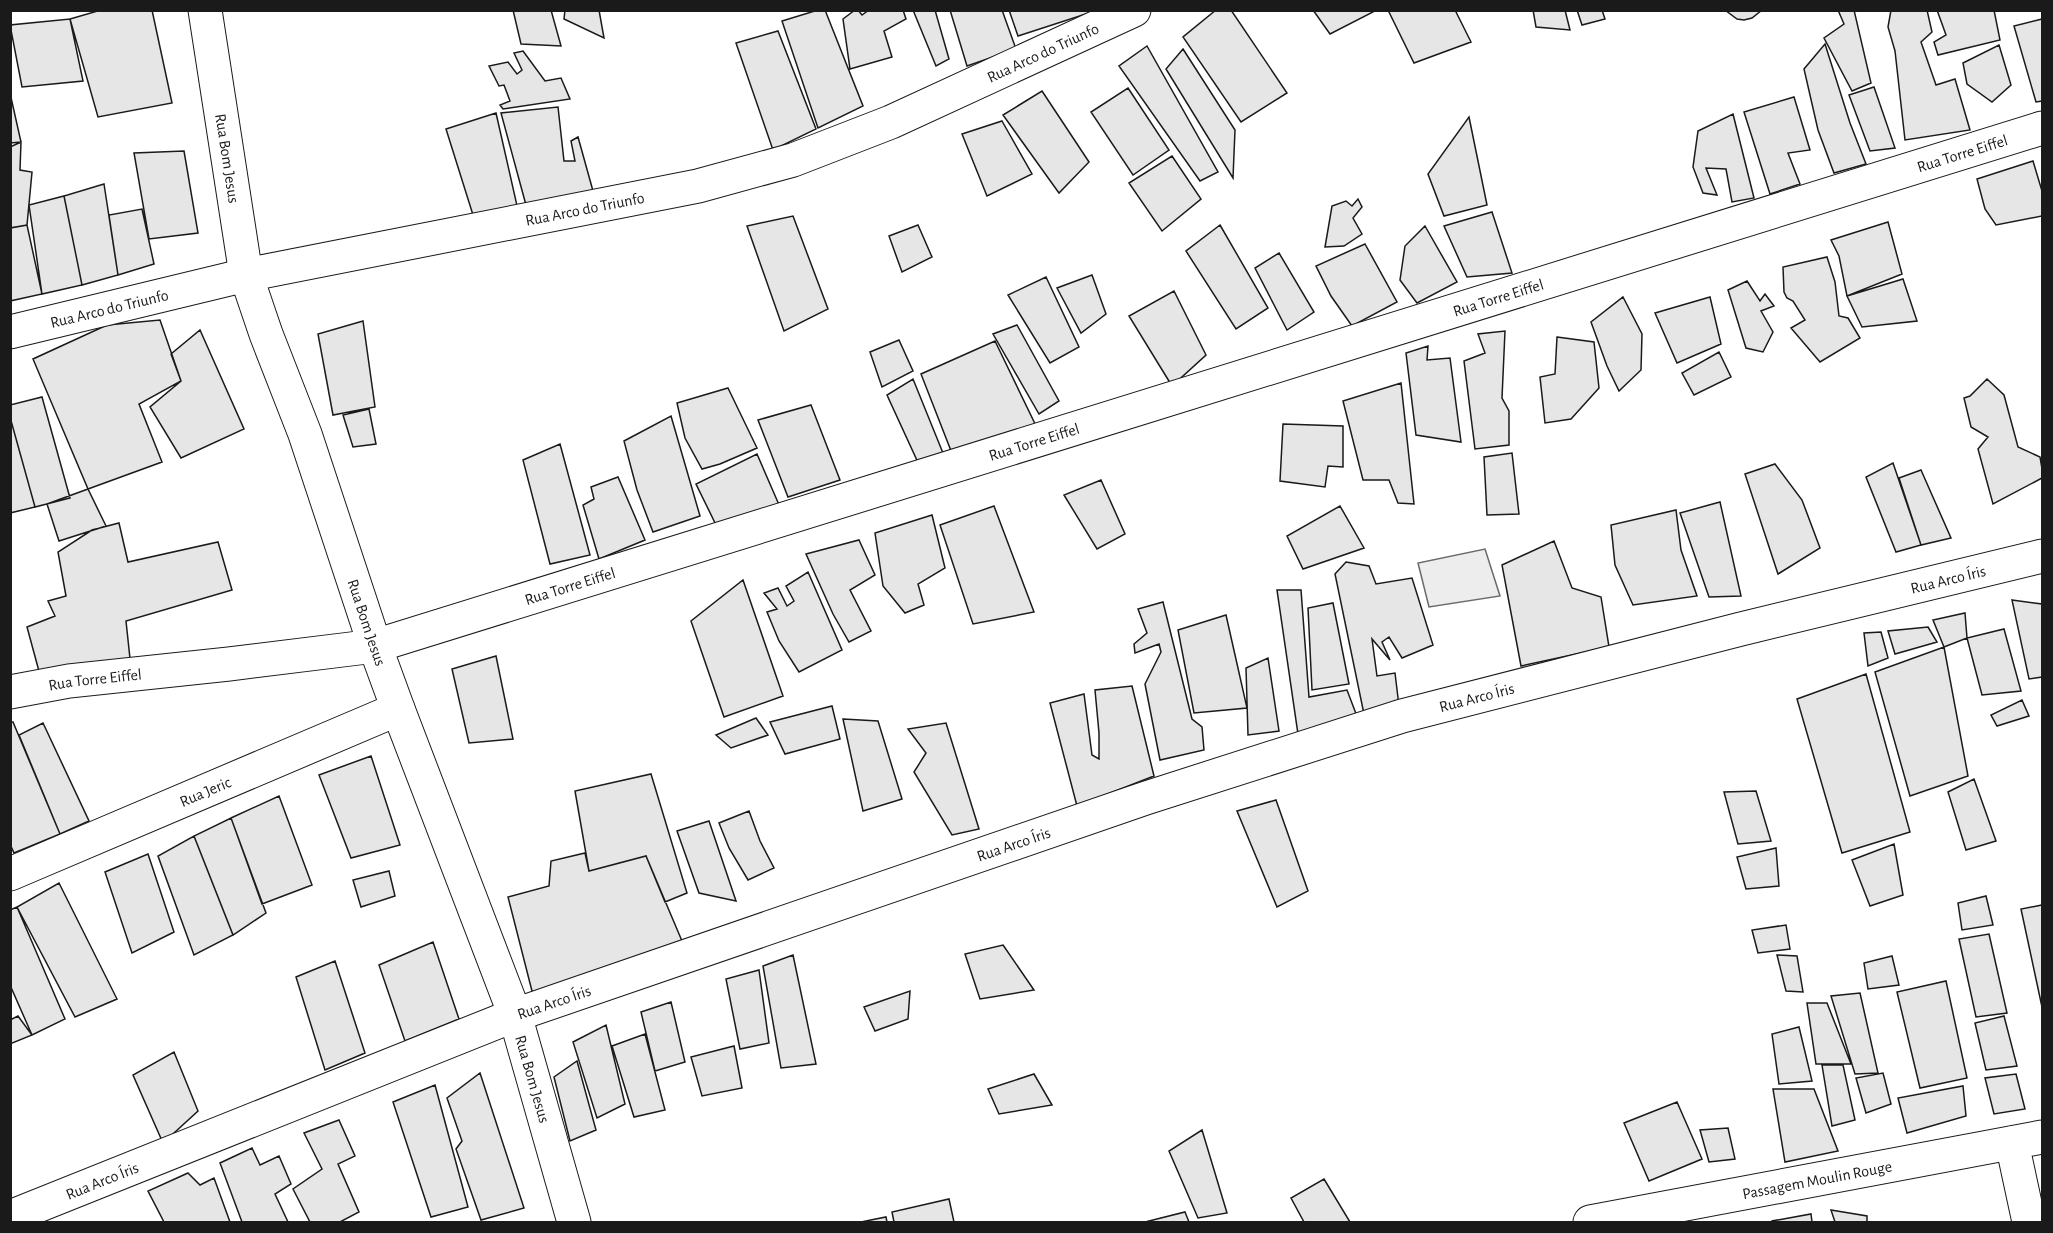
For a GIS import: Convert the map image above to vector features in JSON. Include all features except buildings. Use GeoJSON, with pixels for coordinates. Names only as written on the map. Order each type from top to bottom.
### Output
{"type":"FeatureCollection","features":[{"type":"Feature","properties":{"kind":"street","name":"Rua Bom Jesus"},"geometry":{"type":"LineString","coordinates":[[205,10],[246,275],[305,434],[375,646],[515,1015],[574,1222]]}},
{"type":"Feature","properties":{"kind":"street","name":"Rua Arco do Triunfo"},"geometry":{"type":"LineString","coordinates":[[10,332],[246,275],[698,186],[793,160],[891,122],[1134,10]]}},
{"type":"Feature","properties":{"kind":"street","name":"Rua Torre Eiffel"},"geometry":{"type":"LineString","coordinates":[[10,692],[69,681],[375,646],[2043,128]]}},
{"type":"Feature","properties":{"kind":"street","name":"Rua Arco Íris"},"geometry":{"type":"LineString","coordinates":[[10,1217],[515,1015],[1146,798],[1402,716],[1741,629],[2043,556]]}},
{"type":"Feature","properties":{"kind":"street","name":"Rua Jeric"},"geometry":{"type":"LineString","coordinates":[[10,874],[398,709]]}},
{"type":"Feature","properties":{"kind":"street","name":"Passagem Moulin Rouge"},"geometry":{"type":"LineString","coordinates":[[1590,1222],[1631,1219],[2027,1140]]}},
{"type":"Feature","properties":{"kind":"street"},"geometry":{"type":"LineString","coordinates":[[2027,1140],[2029,1222]]}},
{"type":"Feature","properties":{"kind":"shaded area"},"geometry":{"type":"Polygon","coordinates":[[[1485,549],[1500,596],[1429,607],[1418,563],[1485,549]]]}}]}
